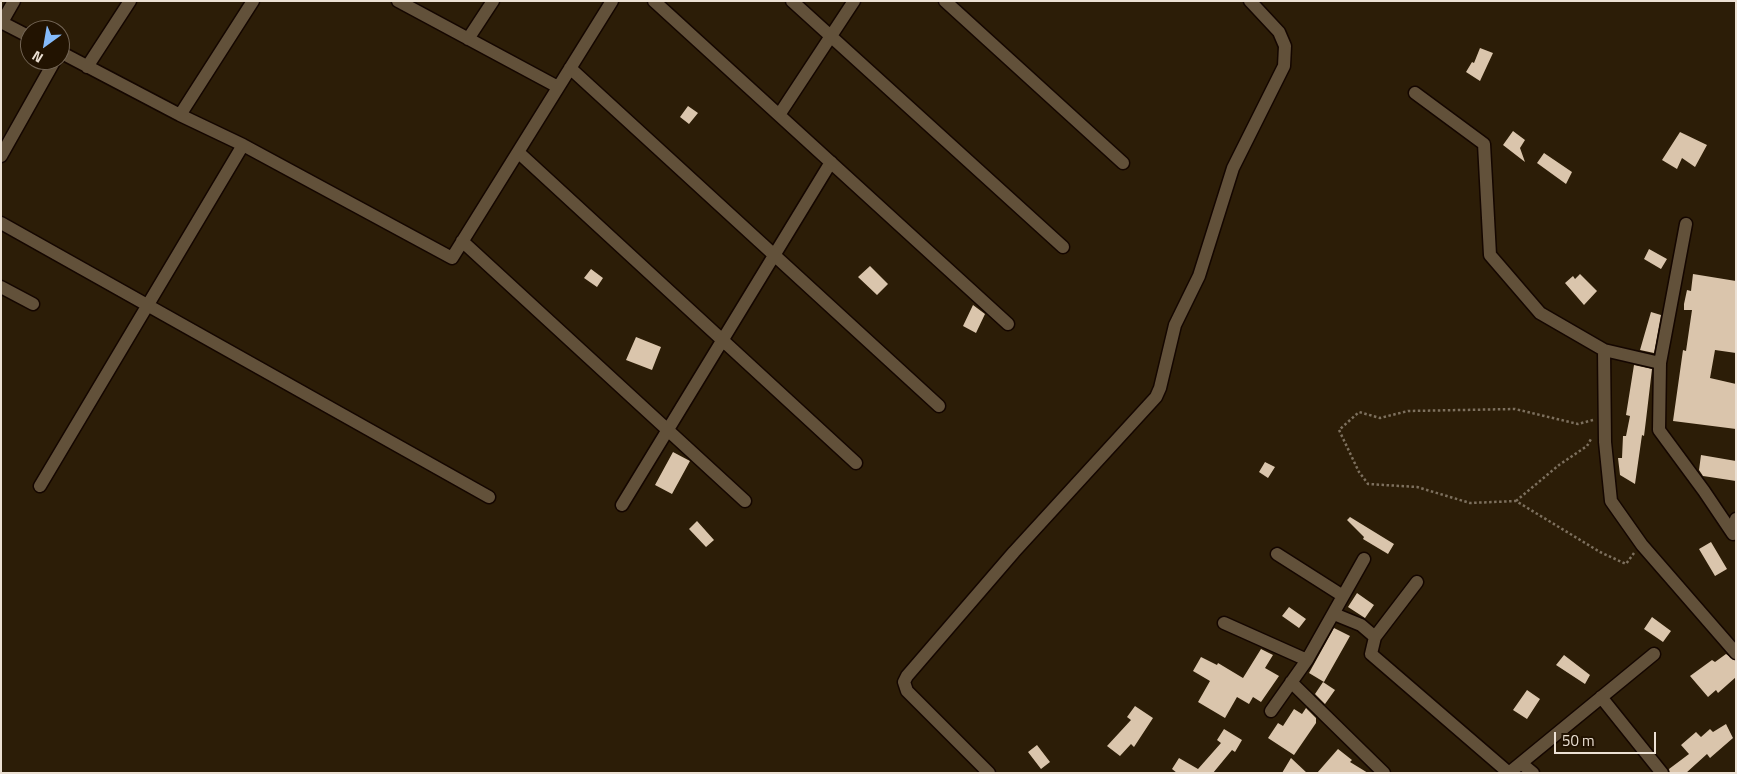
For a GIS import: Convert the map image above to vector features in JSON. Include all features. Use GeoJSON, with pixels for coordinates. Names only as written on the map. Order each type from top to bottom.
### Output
{"type":"FeatureCollection","features":[{"type":"Feature","properties":{"kind":"street"},"geometry":{"type":"LineString","coordinates":[[14,1],[1,22],[20,32]]}},
{"type":"Feature","properties":{"kind":"street"},"geometry":{"type":"LineString","coordinates":[[87,67],[130,1]]}},
{"type":"Feature","properties":{"kind":"street"},"geometry":{"type":"LineString","coordinates":[[180,115],[253,1]]}},
{"type":"Feature","properties":{"kind":"street"},"geometry":{"type":"LineString","coordinates":[[398,1],[558,87]]}},
{"type":"Feature","properties":{"kind":"street"},"geometry":{"type":"LineString","coordinates":[[468,39],[493,1]]}},
{"type":"Feature","properties":{"kind":"street"},"geometry":{"type":"LineString","coordinates":[[70,58],[180,115],[244,145],[452,258],[612,1]]}},
{"type":"Feature","properties":{"kind":"street"},"geometry":{"type":"LineString","coordinates":[[654,1],[1008,324]]}},
{"type":"Feature","properties":{"kind":"street"},"geometry":{"type":"LineString","coordinates":[[792,1],[1062,247]]}},
{"type":"Feature","properties":{"kind":"street"},"geometry":{"type":"LineString","coordinates":[[779,115],[854,1]]}},
{"type":"Feature","properties":{"kind":"street"},"geometry":{"type":"LineString","coordinates":[[945,1],[1123,163]]}},
{"type":"Feature","properties":{"kind":"street"},"geometry":{"type":"LineString","coordinates":[[989,773],[907,691],[904,682],[907,676],[1014,552],[1156,397],[1176,325],[1199,276],[1233,168],[1284,66],[1285,46],[1279,32],[1250,1]]}},
{"type":"Feature","properties":{"kind":"street"},"geometry":{"type":"LineString","coordinates":[[570,68],[939,406]]}},
{"type":"Feature","properties":{"kind":"street"},"geometry":{"type":"LineString","coordinates":[[1,156],[49,70]]}},
{"type":"Feature","properties":{"kind":"street"},"geometry":{"type":"LineString","coordinates":[[1415,93],[1484,144],[1490,255],[1540,313],[1604,350],[1660,363]]}},
{"type":"Feature","properties":{"kind":"street"},"geometry":{"type":"LineString","coordinates":[[40,486],[244,145]]}},
{"type":"Feature","properties":{"kind":"street"},"geometry":{"type":"LineString","coordinates":[[518,152],[856,463]]}},
{"type":"Feature","properties":{"kind":"street"},"geometry":{"type":"LineString","coordinates":[[622,505],[830,162]]}},
{"type":"Feature","properties":{"kind":"street"},"geometry":{"type":"LineString","coordinates":[[1,223],[489,497]]}},
{"type":"Feature","properties":{"kind":"street"},"geometry":{"type":"LineString","coordinates":[[1686,224],[1660,363],[1659,430],[1734,535]]}},
{"type":"Feature","properties":{"kind":"street"},"geometry":{"type":"LineString","coordinates":[[462,241],[745,501]]}},
{"type":"Feature","properties":{"kind":"street"},"geometry":{"type":"LineString","coordinates":[[1,287],[32,304]]}},
{"type":"Feature","properties":{"kind":"street"},"geometry":{"type":"LineString","coordinates":[[1604,350],[1604,418],[1611,501],[1642,545],[1736,653]]}},
{"type":"Feature","properties":{"kind":"street"},"geometry":{"type":"LineString","coordinates":[[1734,535],[1736,519]]}},
{"type":"Feature","properties":{"kind":"street"},"geometry":{"type":"LineString","coordinates":[[1277,554],[1343,596]]}},
{"type":"Feature","properties":{"kind":"street"},"geometry":{"type":"LineString","coordinates":[[1271,711],[1308,660],[1364,559]]}},
{"type":"Feature","properties":{"kind":"street"},"geometry":{"type":"LineString","coordinates":[[1417,582],[1375,638],[1372,654],[1509,773],[1654,654]]}},
{"type":"Feature","properties":{"kind":"street"},"geometry":{"type":"LineString","coordinates":[[1334,614],[1361,625],[1375,638]]}},
{"type":"Feature","properties":{"kind":"street"},"geometry":{"type":"LineString","coordinates":[[1224,623],[1308,660]]}},
{"type":"Feature","properties":{"kind":"street"},"geometry":{"type":"LineString","coordinates":[[1291,682],[1384,773]]}},
{"type":"Feature","properties":{"kind":"street"},"geometry":{"type":"LineString","coordinates":[[1602,697],[1662,773]]}},
{"type":"Feature","properties":{"kind":"street"},"geometry":{"type":"LineString","coordinates":[[1522,763],[1533,773]]}},
{"type":"Feature","properties":{"kind":"path"},"geometry":{"type":"LineString","coordinates":[[1604,418],[1578,424],[1515,409],[1408,411],[1380,418],[1359,412],[1339,430],[1359,472],[1368,484],[1417,487],[1470,503],[1516,501],[1600,552],[1626,564],[1642,545]]}},
{"type":"Feature","properties":{"kind":"path"},"geometry":{"type":"LineString","coordinates":[[1516,501],[1559,465],[1587,446],[1604,418]]}},
{"type":"Feature","properties":{"kind":"building"},"geometry":{"type":"Polygon","coordinates":[[[1480,48],[1493,53],[1480,81],[1466,72],[1472,62],[1474,63],[1480,48]]]}},
{"type":"Feature","properties":{"kind":"building"},"geometry":{"type":"Polygon","coordinates":[[[688,106],[698,113],[689,124],[680,117],[688,106]]]}},
{"type":"Feature","properties":{"kind":"building"},"geometry":{"type":"Polygon","coordinates":[[[1513,131],[1525,140],[1520,148],[1525,162],[1503,145],[1513,131]]]}},
{"type":"Feature","properties":{"kind":"building"},"geometry":{"type":"Polygon","coordinates":[[[1680,132],[1707,145],[1695,167],[1682,158],[1677,169],[1662,160],[1680,132]]]}},
{"type":"Feature","properties":{"kind":"building"},"geometry":{"type":"Polygon","coordinates":[[[1544,153],[1572,172],[1566,184],[1537,163],[1544,153]]]}},
{"type":"Feature","properties":{"kind":"building"},"geometry":{"type":"Polygon","coordinates":[[[1649,249],[1667,259],[1661,269],[1644,259],[1649,249]]]}},
{"type":"Feature","properties":{"kind":"building"},"geometry":{"type":"Polygon","coordinates":[[[870,266],[888,284],[877,295],[858,277],[870,266]]]}},
{"type":"Feature","properties":{"kind":"building"},"geometry":{"type":"Polygon","coordinates":[[[591,269],[603,278],[597,287],[584,278],[591,269]]]}},
{"type":"Feature","properties":{"kind":"building"},"geometry":{"type":"Polygon","coordinates":[[[1580,274],[1597,291],[1584,305],[1565,283],[1573,276],[1575,279],[1580,274]]]}},
{"type":"Feature","properties":{"kind":"building"},"geometry":{"type":"Polygon","coordinates":[[[1693,274],[1736,281],[1736,353],[1715,350],[1710,378],[1736,384],[1736,429],[1673,421],[1683,350],[1686,351],[1692,310],[1684,310],[1684,304],[1687,290],[1691,291],[1693,274]]]}},
{"type":"Feature","properties":{"kind":"building"},"geometry":{"type":"Polygon","coordinates":[[[973,305],[985,314],[976,333],[963,326],[973,305]]]}},
{"type":"Feature","properties":{"kind":"building"},"geometry":{"type":"Polygon","coordinates":[[[1651,312],[1661,315],[1654,353],[1640,350],[1651,312]]]}},
{"type":"Feature","properties":{"kind":"building"},"geometry":{"type":"Polygon","coordinates":[[[636,337],[661,347],[652,370],[626,360],[636,337]]]}},
{"type":"Feature","properties":{"kind":"building"},"geometry":{"type":"Polygon","coordinates":[[[1634,365],[1652,369],[1644,436],[1642,435],[1635,484],[1620,475],[1618,458],[1622,458],[1623,436],[1626,436],[1630,416],[1626,415],[1634,365]]]}},
{"type":"Feature","properties":{"kind":"building"},"geometry":{"type":"Polygon","coordinates":[[[673,452],[690,461],[672,494],[655,485],[673,452]]]}},
{"type":"Feature","properties":{"kind":"building"},"geometry":{"type":"Polygon","coordinates":[[[1701,455],[1736,461],[1736,481],[1703,476],[1699,470],[1701,455]]]}},
{"type":"Feature","properties":{"kind":"building"},"geometry":{"type":"Polygon","coordinates":[[[1265,462],[1275,467],[1268,478],[1259,472],[1265,462]]]}},
{"type":"Feature","properties":{"kind":"building"},"geometry":{"type":"Polygon","coordinates":[[[1350,517],[1394,544],[1388,554],[1363,539],[1364,537],[1347,520],[1350,517]]]}},
{"type":"Feature","properties":{"kind":"building"},"geometry":{"type":"Polygon","coordinates":[[[697,521],[714,540],[706,547],[689,529],[697,521]]]}},
{"type":"Feature","properties":{"kind":"building"},"geometry":{"type":"Polygon","coordinates":[[[1711,542],[1727,569],[1715,576],[1699,549],[1711,542]]]}},
{"type":"Feature","properties":{"kind":"building"},"geometry":{"type":"Polygon","coordinates":[[[1357,593],[1374,605],[1365,618],[1348,607],[1357,593]]]}},
{"type":"Feature","properties":{"kind":"building"},"geometry":{"type":"Polygon","coordinates":[[[1289,607],[1306,619],[1299,628],[1282,616],[1289,607]]]}},
{"type":"Feature","properties":{"kind":"building"},"geometry":{"type":"Polygon","coordinates":[[[1652,617],[1671,631],[1663,642],[1644,629],[1652,617]]]}},
{"type":"Feature","properties":{"kind":"building"},"geometry":{"type":"Polygon","coordinates":[[[1334,628],[1350,636],[1324,682],[1309,673],[1334,628]]]}},
{"type":"Feature","properties":{"kind":"building"},"geometry":{"type":"Polygon","coordinates":[[[1261,649],[1273,655],[1265,668],[1279,676],[1261,702],[1253,697],[1249,704],[1237,697],[1225,718],[1198,702],[1210,681],[1193,671],[1201,657],[1217,665],[1218,663],[1243,678],[1261,649]]]}},
{"type":"Feature","properties":{"kind":"building"},"geometry":{"type":"Polygon","coordinates":[[[1726,654],[1736,661],[1736,677],[1718,693],[1716,690],[1708,697],[1690,676],[1712,660],[1715,662],[1726,654]]]}},
{"type":"Feature","properties":{"kind":"building"},"geometry":{"type":"Polygon","coordinates":[[[1564,655],[1590,675],[1585,684],[1556,665],[1564,655]]]}},
{"type":"Feature","properties":{"kind":"building"},"geometry":{"type":"Polygon","coordinates":[[[1323,682],[1335,690],[1325,704],[1315,694],[1323,682]]]}},
{"type":"Feature","properties":{"kind":"building"},"geometry":{"type":"Polygon","coordinates":[[[1527,690],[1540,699],[1527,719],[1513,710],[1527,690]]]}},
{"type":"Feature","properties":{"kind":"building"},"geometry":{"type":"Polygon","coordinates":[[[1135,706],[1153,718],[1134,747],[1131,744],[1120,756],[1107,746],[1131,720],[1127,717],[1135,706]]]}},
{"type":"Feature","properties":{"kind":"building"},"geometry":{"type":"Polygon","coordinates":[[[1306,708],[1316,718],[1316,723],[1294,755],[1268,738],[1278,723],[1283,726],[1294,709],[1302,714],[1306,708]]]}},
{"type":"Feature","properties":{"kind":"building"},"geometry":{"type":"Polygon","coordinates":[[[1726,724],[1733,738],[1710,758],[1707,754],[1686,773],[1670,773],[1669,769],[1689,754],[1681,745],[1696,732],[1701,737],[1710,729],[1713,732],[1726,724]]]}},
{"type":"Feature","properties":{"kind":"building"},"geometry":{"type":"Polygon","coordinates":[[[1224,729],[1242,740],[1235,752],[1232,750],[1213,773],[1177,773],[1172,769],[1179,758],[1198,769],[1221,743],[1217,740],[1224,729]]]}},
{"type":"Feature","properties":{"kind":"building"},"geometry":{"type":"Polygon","coordinates":[[[1037,745],[1050,762],[1041,769],[1028,752],[1037,745]]]}},
{"type":"Feature","properties":{"kind":"building"},"geometry":{"type":"Polygon","coordinates":[[[1338,749],[1352,760],[1350,762],[1368,773],[1317,773],[1338,749]]]}},
{"type":"Feature","properties":{"kind":"building"},"geometry":{"type":"Polygon","coordinates":[[[1291,758],[1307,773],[1282,773],[1291,758]]]}}]}
